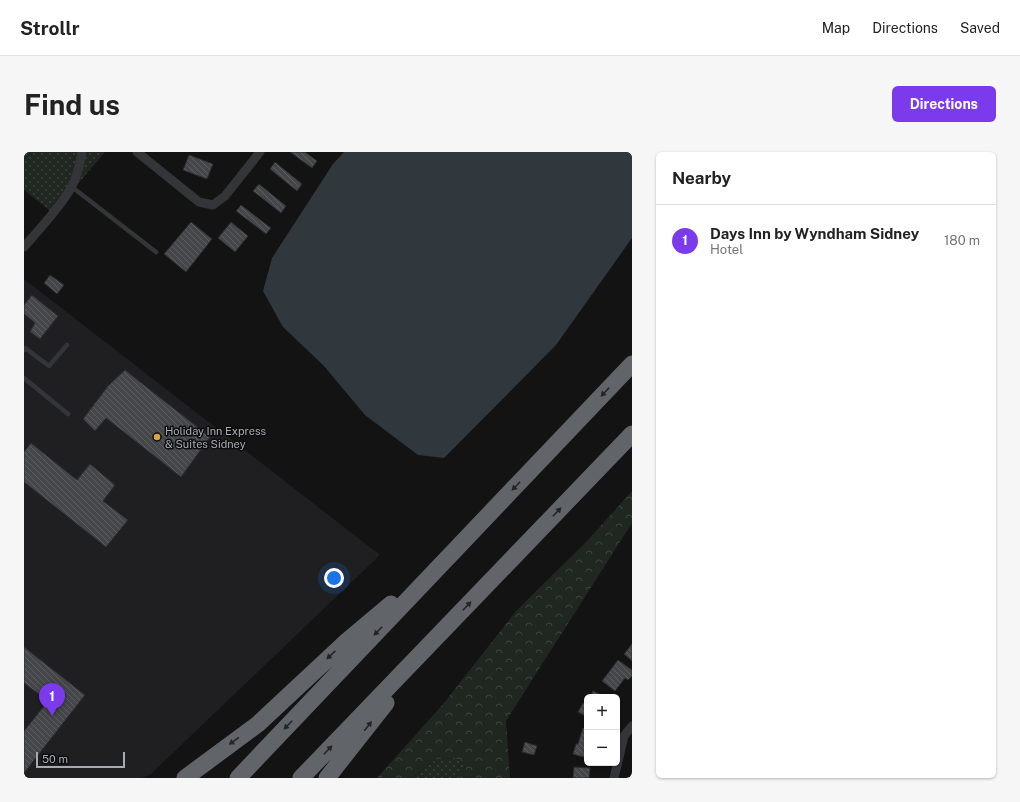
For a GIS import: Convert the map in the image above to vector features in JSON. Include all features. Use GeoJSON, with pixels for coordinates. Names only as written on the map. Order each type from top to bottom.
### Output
{"type":"FeatureCollection","features":[{"type":"Feature","properties":{"kind":"highway"},"geometry":{"type":"LineString","coordinates":[[238,778],[632,364]]}},
{"type":"Feature","properties":{"kind":"highway"},"geometry":{"type":"LineString","coordinates":[[301,778],[632,434]]}},
{"type":"Feature","properties":{"kind":"highway"},"geometry":{"type":"LineString","coordinates":[[185,778],[258,724],[347,641],[457,548]]}},
{"type":"Feature","properties":{"kind":"highway"},"geometry":{"type":"LineString","coordinates":[[327,778],[448,625]]}},
{"type":"Feature","properties":{"kind":"street"},"geometry":{"type":"LineString","coordinates":[[24,247],[53,213],[72,187],[82,152]]}},
{"type":"Feature","properties":{"kind":"street"},"geometry":{"type":"LineString","coordinates":[[137,152],[199,202],[213,205],[226,196],[260,152]]}},
{"type":"Feature","properties":{"kind":"street"},"geometry":{"type":"LineString","coordinates":[[614,778],[624,736],[632,726]]}},
{"type":"Feature","properties":{"kind":"lane"},"geometry":{"type":"LineString","coordinates":[[72,187],[156,252]]}},
{"type":"Feature","properties":{"kind":"lane"},"geometry":{"type":"LineString","coordinates":[[24,350],[25,348],[49,366],[67,344]]}},
{"type":"Feature","properties":{"kind":"lane"},"geometry":{"type":"LineString","coordinates":[[24,378],[68,414]]}},
{"type":"Feature","properties":{"kind":"shaded area"},"geometry":{"type":"Polygon","coordinates":[[[344,152],[632,152],[632,238],[556,345],[444,458],[418,455],[365,415],[324,366],[283,327],[263,291],[272,258],[333,164],[344,152]]]}},
{"type":"Feature","properties":{"kind":"shaded area"},"geometry":{"type":"Polygon","coordinates":[[[24,279],[380,555],[151,774],[142,778],[24,778],[24,279]]]}},
{"type":"Feature","properties":{"kind":"green space"},"geometry":{"type":"Polygon","coordinates":[[[24,152],[105,152],[53,213],[24,190],[24,152]]]}},
{"type":"Feature","properties":{"kind":"green space"},"geometry":{"type":"Polygon","coordinates":[[[632,491],[632,523],[506,721],[510,778],[460,778],[465,765],[455,758],[437,759],[413,778],[377,778],[444,703],[516,611],[587,541],[632,491]]]}},
{"type":"Feature","properties":{"kind":"green space"},"geometry":{"type":"Polygon","coordinates":[[[455,758],[465,765],[460,778],[413,778],[437,759],[455,758]]]}},
{"type":"Feature","properties":{"kind":"building"},"geometry":{"type":"Polygon","coordinates":[[[290,152],[305,152],[317,161],[312,168],[290,152]]]}},
{"type":"Feature","properties":{"kind":"building"},"geometry":{"type":"Polygon","coordinates":[[[189,155],[213,164],[207,179],[183,170],[189,155]]]}},
{"type":"Feature","properties":{"kind":"building"},"geometry":{"type":"Polygon","coordinates":[[[275,162],[302,184],[297,191],[270,169],[275,162]]]}},
{"type":"Feature","properties":{"kind":"building"},"geometry":{"type":"Polygon","coordinates":[[[259,184],[286,206],[281,213],[253,191],[259,184]]]}},
{"type":"Feature","properties":{"kind":"building"},"geometry":{"type":"Polygon","coordinates":[[[241,205],[271,228],[266,234],[236,211],[241,205]]]}},
{"type":"Feature","properties":{"kind":"building"},"geometry":{"type":"Polygon","coordinates":[[[191,222],[212,239],[186,272],[164,254],[191,222]]]}},
{"type":"Feature","properties":{"kind":"building"},"geometry":{"type":"Polygon","coordinates":[[[231,222],[248,236],[235,252],[218,238],[231,222]]]}},
{"type":"Feature","properties":{"kind":"building"},"geometry":{"type":"Polygon","coordinates":[[[50,275],[64,285],[57,294],[44,283],[50,275]]]}},
{"type":"Feature","properties":{"kind":"building"},"geometry":{"type":"Polygon","coordinates":[[[32,295],[58,316],[40,339],[30,332],[35,323],[24,314],[24,305],[32,295]]]}},
{"type":"Feature","properties":{"kind":"building"},"geometry":{"type":"Polygon","coordinates":[[[125,370],[210,437],[181,477],[106,418],[95,431],[83,419],[108,386],[125,370]]]}},
{"type":"Feature","properties":{"kind":"building"},"geometry":{"type":"Polygon","coordinates":[[[31,443],[77,480],[90,464],[115,485],[103,501],[128,520],[106,547],[24,482],[24,452],[31,443]]]}},
{"type":"Feature","properties":{"kind":"building"},"geometry":{"type":"Polygon","coordinates":[[[632,644],[632,661],[624,654],[632,644]]]}},
{"type":"Feature","properties":{"kind":"building"},"geometry":{"type":"Polygon","coordinates":[[[24,647],[85,695],[24,773],[24,731],[48,701],[24,683],[24,647]]]}},
{"type":"Feature","properties":{"kind":"building"},"geometry":{"type":"Polygon","coordinates":[[[618,660],[632,670],[632,676],[628,680],[625,678],[615,691],[602,681],[618,660]]]}},
{"type":"Feature","properties":{"kind":"building"},"geometry":{"type":"Polygon","coordinates":[[[593,691],[600,694],[592,694],[593,691]]]}},
{"type":"Feature","properties":{"kind":"building"},"geometry":{"type":"Polygon","coordinates":[[[583,703],[584,704],[584,715],[578,712],[583,703]]]}},
{"type":"Feature","properties":{"kind":"building"},"geometry":{"type":"Polygon","coordinates":[[[584,728],[584,757],[573,754],[576,744],[578,744],[584,728]]]}},
{"type":"Feature","properties":{"kind":"building"},"geometry":{"type":"Polygon","coordinates":[[[525,742],[537,746],[534,755],[522,752],[525,742]]]}},
{"type":"Feature","properties":{"kind":"building"},"geometry":{"type":"Polygon","coordinates":[[[574,767],[590,768],[589,778],[573,778],[574,767]]]}},
{"type":"Feature","properties":{"kind":"place","name":"Holiday Inn Express & Suites Sidney"},"geometry":{"type":"Point","coordinates":[157,437]}},
{"type":"Feature","properties":{"kind":"place","name":"Days Inn by Wyndham Sidney"},"geometry":{"type":"Point","coordinates":[52,716]}}]}
